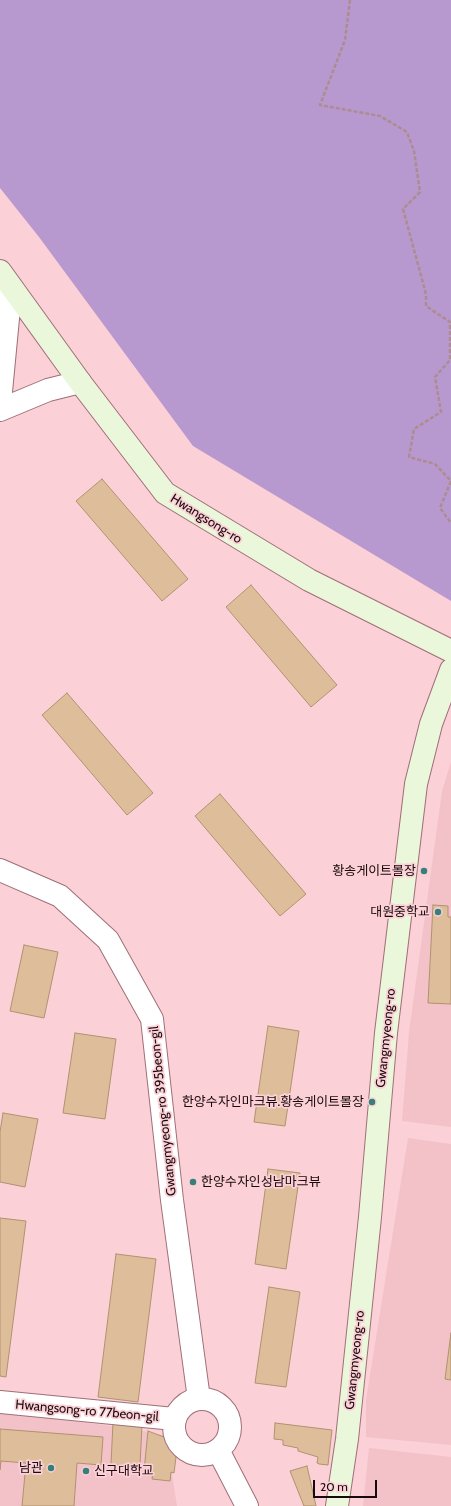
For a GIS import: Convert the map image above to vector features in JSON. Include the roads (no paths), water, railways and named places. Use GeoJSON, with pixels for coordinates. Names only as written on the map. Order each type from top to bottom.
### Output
{"type":"FeatureCollection","features":[{"type":"Feature","properties":{"kind":"main road","name":"Hwangsong-ro"},"geometry":{"type":"LineString","coordinates":[[6,279],[80,382],[165,493],[309,580],[451,651]]}},
{"type":"Feature","properties":{"kind":"main road","name":"Gwangmyeong-ro"},"geometry":{"type":"LineString","coordinates":[[337,1506],[347,1439],[370,1217],[386,1033],[415,792],[431,724],[451,670]]}},
{"type":"Feature","properties":{"kind":"street"},"geometry":{"type":"LineString","coordinates":[[0,402],[6,279]]}},
{"type":"Feature","properties":{"kind":"street"},"geometry":{"type":"LineString","coordinates":[[0,410],[48,390],[80,382]]}},
{"type":"Feature","properties":{"kind":"street","name":"Gwangmyeong-ro 395beon-gil"},"geometry":{"type":"LineString","coordinates":[[0,870],[60,896],[108,940],[152,1019],[172,1200],[199,1399]]}},
{"type":"Feature","properties":{"kind":"street"},"geometry":{"type":"LineString","coordinates":[[199,1399],[214,1401],[222,1406],[228,1415],[230,1424],[229,1434],[225,1444],[209,1455],[190,1453],[182,1447],[176,1439],[173,1429],[174,1419],[178,1410],[185,1403],[199,1399]]}},
{"type":"Feature","properties":{"kind":"street","name":"Hwangsong-ro 77beon-gil"},"geometry":{"type":"LineString","coordinates":[[0,1402],[174,1419]]}},
{"type":"Feature","properties":{"kind":"street"},"geometry":{"type":"LineString","coordinates":[[218,1450],[247,1506]]}},
{"type":"Feature","properties":{"kind":"place","name":"황송게이트볼장"},"geometry":{"type":"Point","coordinates":[424,871]}},
{"type":"Feature","properties":{"kind":"place","name":"대원중학교"},"geometry":{"type":"Point","coordinates":[438,912]}},
{"type":"Feature","properties":{"kind":"place","name":"한양수자인마크뷰.황송게이트볼장"},"geometry":{"type":"Point","coordinates":[372,1102]}},
{"type":"Feature","properties":{"kind":"place","name":"한양수자인성남마크뷰"},"geometry":{"type":"Point","coordinates":[193,1182]}},
{"type":"Feature","properties":{"kind":"place","name":"남관"},"geometry":{"type":"Point","coordinates":[51,1468]}},
{"type":"Feature","properties":{"kind":"place","name":"신구대학교"},"geometry":{"type":"Point","coordinates":[86,1471]}}]}
